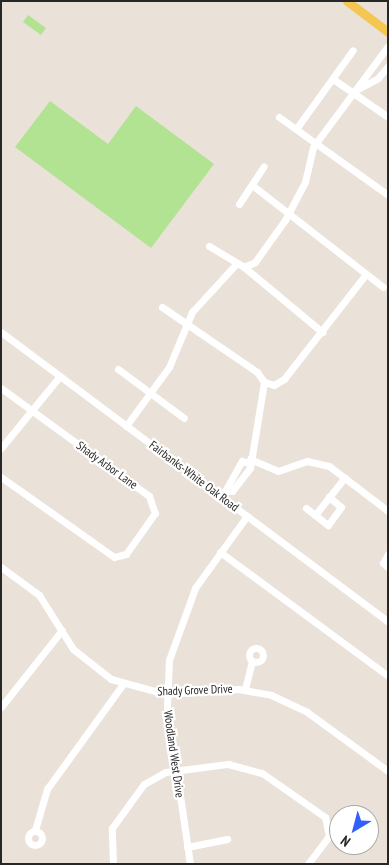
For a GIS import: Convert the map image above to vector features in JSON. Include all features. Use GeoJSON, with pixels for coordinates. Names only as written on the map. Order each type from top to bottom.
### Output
{"type":"FeatureCollection","features":[{"type":"Feature","properties":{"kind":"main road"},"geometry":{"type":"LineString","coordinates":[[347,1],[388,32]]}},
{"type":"Feature","properties":{"kind":"street"},"geometry":{"type":"LineString","coordinates":[[244,267],[255,262],[289,213],[306,182],[316,143],[388,46]]}},
{"type":"Feature","properties":{"kind":"street"},"geometry":{"type":"LineString","coordinates":[[296,129],[353,50]]}},
{"type":"Feature","properties":{"kind":"street"},"geometry":{"type":"LineString","coordinates":[[352,92],[378,78],[388,66]]}},
{"type":"Feature","properties":{"kind":"street"},"geometry":{"type":"LineString","coordinates":[[333,79],[388,117]]}},
{"type":"Feature","properties":{"kind":"street"},"geometry":{"type":"LineString","coordinates":[[279,117],[388,195]]}},
{"type":"Feature","properties":{"kind":"street"},"geometry":{"type":"LineString","coordinates":[[239,204],[264,166]]}},
{"type":"Feature","properties":{"kind":"street"},"geometry":{"type":"LineString","coordinates":[[252,185],[383,287]]}},
{"type":"Feature","properties":{"kind":"street"},"geometry":{"type":"LineString","coordinates":[[209,246],[234,265],[244,267],[322,332]]}},
{"type":"Feature","properties":{"kind":"street"},"geometry":{"type":"LineString","coordinates":[[126,426],[169,367],[204,296],[234,265]]}},
{"type":"Feature","properties":{"kind":"street"},"geometry":{"type":"LineString","coordinates":[[162,306],[257,372],[264,382],[274,385],[284,379],[366,274]]}},
{"type":"Feature","properties":{"kind":"street","name":"Fairbanks-White Oak Road"},"geometry":{"type":"LineString","coordinates":[[1,332],[126,426],[223,493],[247,516],[388,621]]}},
{"type":"Feature","properties":{"kind":"street"},"geometry":{"type":"LineString","coordinates":[[118,369],[184,418]]}},
{"type":"Feature","properties":{"kind":"street"},"geometry":{"type":"LineString","coordinates":[[1,448],[60,376]]}},
{"type":"Feature","properties":{"kind":"street"},"geometry":{"type":"LineString","coordinates":[[249,461],[264,382]]}},
{"type":"Feature","properties":{"kind":"street","name":"Shady Arbor Lane"},"geometry":{"type":"LineString","coordinates":[[1,388],[155,504],[153,517],[126,554],[118,558],[107,554],[1,477]]}},
{"type":"Feature","properties":{"kind":"street"},"geometry":{"type":"LineString","coordinates":[[223,493],[225,485],[242,461],[249,461],[278,471],[307,461],[322,463],[388,510]]}},
{"type":"Feature","properties":{"kind":"street"},"geometry":{"type":"LineString","coordinates":[[315,515],[345,478]]}},
{"type":"Feature","properties":{"kind":"street"},"geometry":{"type":"LineString","coordinates":[[306,508],[328,525],[341,506],[329,497]]}},
{"type":"Feature","properties":{"kind":"street","name":"Woodland West Drive"},"geometry":{"type":"LineString","coordinates":[[190,864],[175,770],[166,694],[180,622],[195,588],[247,516]]}},
{"type":"Feature","properties":{"kind":"street"},"geometry":{"type":"LineString","coordinates":[[220,552],[388,676]]}},
{"type":"Feature","properties":{"kind":"street"},"geometry":{"type":"LineString","coordinates":[[388,554],[383,563],[388,567]]}},
{"type":"Feature","properties":{"kind":"street","name":"Shady Grove Drive"},"geometry":{"type":"LineString","coordinates":[[3,571],[45,602],[85,662],[123,684],[166,694],[245,689],[270,695],[307,712],[388,771]]}},
{"type":"Feature","properties":{"kind":"street"},"geometry":{"type":"LineString","coordinates":[[1,706],[62,630]]}},
{"type":"Feature","properties":{"kind":"street"},"geometry":{"type":"LineString","coordinates":[[245,689],[252,661]]}},
{"type":"Feature","properties":{"kind":"street"},"geometry":{"type":"LineString","coordinates":[[35,830],[47,789],[123,684]]}},
{"type":"Feature","properties":{"kind":"street"},"geometry":{"type":"LineString","coordinates":[[113,864],[110,839],[116,823],[144,784],[175,770],[228,764],[256,770],[275,781],[330,825],[330,836],[308,864]]}},
{"type":"Feature","properties":{"kind":"street"},"geometry":{"type":"LineString","coordinates":[[187,847],[227,839]]}},
{"type":"Feature","properties":{"kind":"green space"},"geometry":{"type":"Polygon","coordinates":[[[28,15],[46,28],[41,35],[23,22],[28,15]]]}},
{"type":"Feature","properties":{"kind":"green space"},"geometry":{"type":"Polygon","coordinates":[[[50,101],[108,144],[136,106],[214,164],[151,248],[15,147],[50,101]]]}}]}
